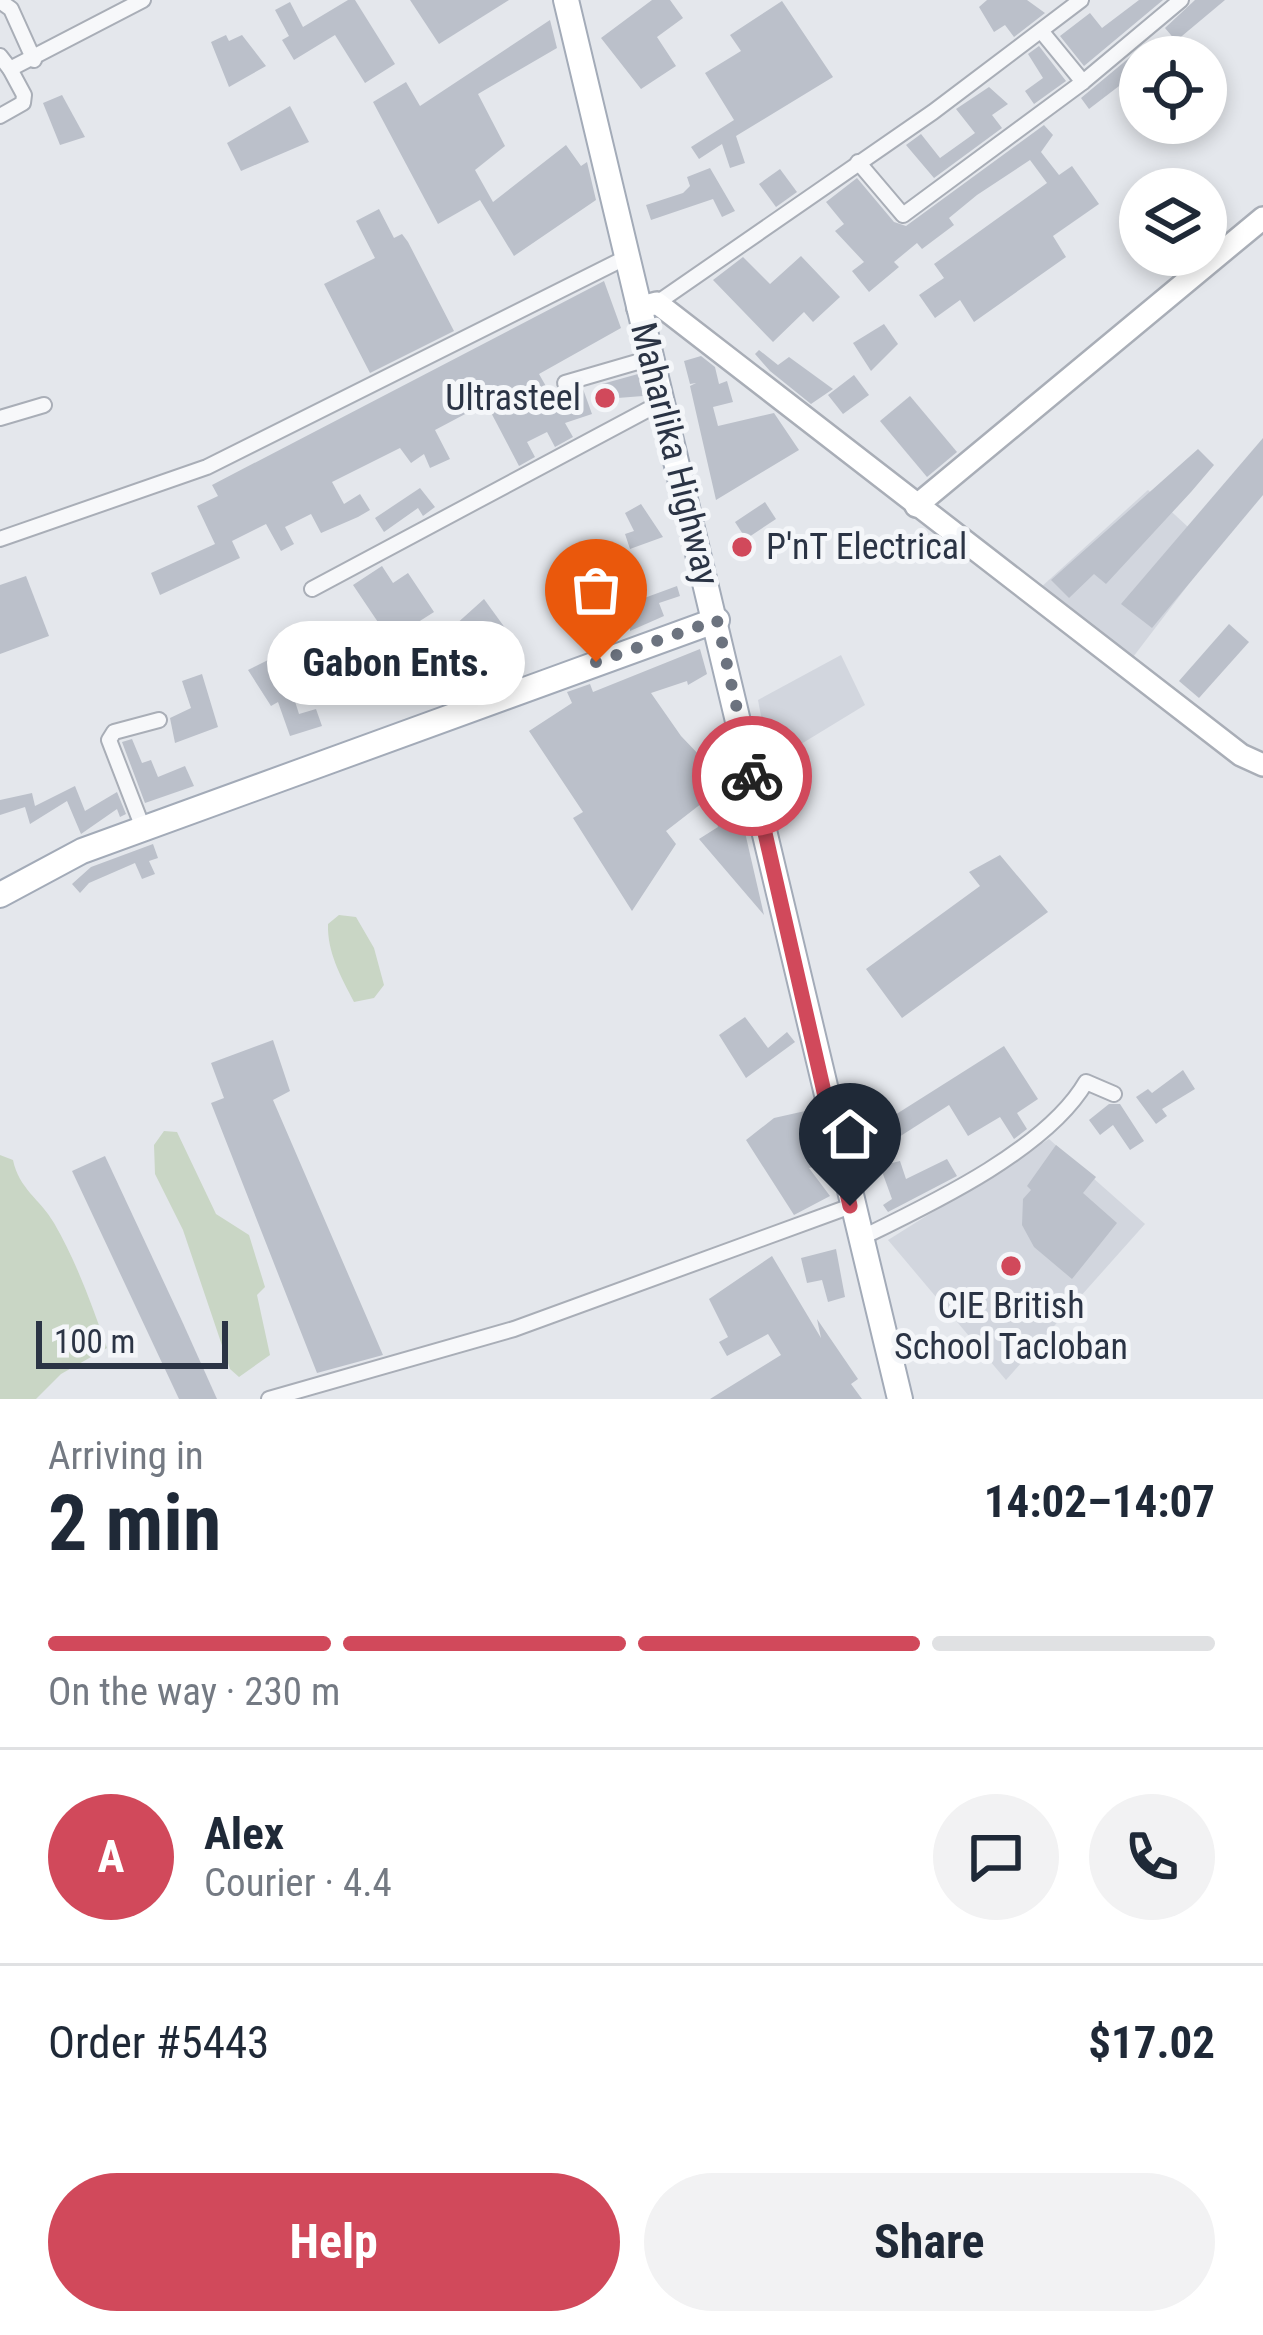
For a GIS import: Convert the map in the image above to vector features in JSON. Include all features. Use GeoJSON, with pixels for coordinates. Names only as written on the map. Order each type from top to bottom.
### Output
{"type":"FeatureCollection","features":[{"type":"Feature","properties":{"kind":"main road","name":"Maharlika Highway"},"geometry":{"type":"LineString","coordinates":[[566,0],[627,257],[648,306],[651,358],[717,620],[850,1206],[900,1399]]}},
{"type":"Feature","properties":{"kind":"main road"},"geometry":{"type":"LineString","coordinates":[[0,895],[82,851],[717,620]]}},
{"type":"Feature","properties":{"kind":"street"},"geometry":{"type":"LineString","coordinates":[[10,69],[143,0]]}},
{"type":"Feature","properties":{"kind":"street"},"geometry":{"type":"LineString","coordinates":[[1082,0],[648,306],[1241,755],[1263,765]]}},
{"type":"Feature","properties":{"kind":"street"},"geometry":{"type":"LineString","coordinates":[[858,162],[903,215],[1083,82],[1181,0]]}},
{"type":"Feature","properties":{"kind":"street"},"geometry":{"type":"LineString","coordinates":[[0,2],[11,9],[34,60]]}},
{"type":"Feature","properties":{"kind":"street"},"geometry":{"type":"LineString","coordinates":[[1042,32],[1083,82]]}},
{"type":"Feature","properties":{"kind":"street"},"geometry":{"type":"LineString","coordinates":[[0,56],[24,94],[22,104],[0,116]]}},
{"type":"Feature","properties":{"kind":"street"},"geometry":{"type":"LineString","coordinates":[[916,506],[1263,218]]}},
{"type":"Feature","properties":{"kind":"street"},"geometry":{"type":"LineString","coordinates":[[0,539],[207,467],[627,257]]}},
{"type":"Feature","properties":{"kind":"street"},"geometry":{"type":"LineString","coordinates":[[565,383],[651,358]]}},
{"type":"Feature","properties":{"kind":"street"},"geometry":{"type":"LineString","coordinates":[[312,589],[662,402]]}},
{"type":"Feature","properties":{"kind":"street"},"geometry":{"type":"LineString","coordinates":[[0,418],[44,405]]}},
{"type":"Feature","properties":{"kind":"street"},"geometry":{"type":"LineString","coordinates":[[143,828],[110,735],[159,720]]}},
{"type":"Feature","properties":{"kind":"street"},"geometry":{"type":"LineString","coordinates":[[861,1238],[1028,1142],[1070,1112],[1086,1082],[1114,1094]]}},
{"type":"Feature","properties":{"kind":"street"},"geometry":{"type":"LineString","coordinates":[[269,1399],[514,1329],[850,1206]]}},
{"type":"Feature","properties":{"kind":"shaded area"},"geometry":{"type":"Polygon","coordinates":[[[1148,490],[1214,551],[1130,661],[1039,589],[1148,490]]]}},
{"type":"Feature","properties":{"kind":"shaded area"},"geometry":{"type":"Polygon","coordinates":[[[841,655],[865,705],[770,763],[758,700],[841,655]]]}},
{"type":"Feature","properties":{"kind":"shaded area"},"geometry":{"type":"Polygon","coordinates":[[[1049,1139],[1145,1224],[1006,1380],[888,1240],[1049,1139]]]}},
{"type":"Feature","properties":{"kind":"green space"},"geometry":{"type":"Polygon","coordinates":[[[339,915],[356,917],[374,948],[384,985],[374,998],[354,1002],[336,964],[328,924],[339,915]]]}},
{"type":"Feature","properties":{"kind":"green space"},"geometry":{"type":"Polygon","coordinates":[[[164,1131],[177,1132],[216,1214],[249,1235],[265,1287],[257,1295],[270,1355],[239,1377],[230,1369],[183,1230],[155,1174],[154,1145],[164,1131]]]}},
{"type":"Feature","properties":{"kind":"green space"},"geometry":{"type":"Polygon","coordinates":[[[0,1155],[13,1160],[25,1186],[54,1223],[107,1348],[61,1374],[36,1399],[0,1399],[0,1155]]]}},
{"type":"Feature","properties":{"kind":"building"},"geometry":{"type":"Polygon","coordinates":[[[355,0],[395,64],[365,83],[335,35],[294,60],[282,40],[289,36],[275,10],[290,2],[303,27],[355,0]]]}},
{"type":"Feature","properties":{"kind":"building"},"geometry":{"type":"Polygon","coordinates":[[[410,0],[509,0],[439,44],[410,0]]]}},
{"type":"Feature","properties":{"kind":"building"},"geometry":{"type":"Polygon","coordinates":[[[652,0],[670,0],[683,18],[657,37],[676,66],[641,89],[601,38],[652,0]]]}},
{"type":"Feature","properties":{"kind":"building"},"geometry":{"type":"Polygon","coordinates":[[[987,0],[1027,0],[1045,13],[1014,37],[1005,25],[994,32],[979,7],[987,0]]]}},
{"type":"Feature","properties":{"kind":"building"},"geometry":{"type":"Polygon","coordinates":[[[1139,0],[1163,0],[1084,66],[1060,36],[1090,13],[1102,28],[1139,0]]]}},
{"type":"Feature","properties":{"kind":"building"},"geometry":{"type":"Polygon","coordinates":[[[1195,0],[1225,0],[1182,36],[1172,36],[1165,28],[1195,0]]]}},
{"type":"Feature","properties":{"kind":"building"},"geometry":{"type":"Polygon","coordinates":[[[782,1],[833,77],[736,136],[745,163],[730,168],[722,144],[699,159],[691,147],[734,120],[705,73],[741,51],[730,35],[782,1]]]}},
{"type":"Feature","properties":{"kind":"building"},"geometry":{"type":"Polygon","coordinates":[[[550,20],[557,48],[478,94],[505,146],[475,170],[493,202],[566,145],[581,166],[587,162],[596,200],[514,256],[480,200],[438,224],[373,102],[406,82],[420,106],[550,20]]]}},
{"type":"Feature","properties":{"kind":"building"},"geometry":{"type":"Polygon","coordinates":[[[226,35],[229,41],[242,35],[266,66],[229,87],[211,42],[226,35]]]}},
{"type":"Feature","properties":{"kind":"building"},"geometry":{"type":"Polygon","coordinates":[[[1039,46],[1066,81],[1034,104],[1025,91],[1043,78],[1028,54],[1039,46]]]}},
{"type":"Feature","properties":{"kind":"building"},"geometry":{"type":"Polygon","coordinates":[[[1119,66],[1119,86],[1089,109],[1081,98],[1119,66]]]}},
{"type":"Feature","properties":{"kind":"building"},"geometry":{"type":"Polygon","coordinates":[[[989,87],[1008,104],[992,115],[1002,128],[934,178],[906,145],[921,134],[940,158],[975,133],[956,109],[989,87]]]}},
{"type":"Feature","properties":{"kind":"building"},"geometry":{"type":"Polygon","coordinates":[[[62,95],[85,137],[60,145],[43,103],[62,95]]]}},
{"type":"Feature","properties":{"kind":"building"},"geometry":{"type":"Polygon","coordinates":[[[290,106],[309,142],[241,171],[227,143],[290,106]]]}},
{"type":"Feature","properties":{"kind":"building"},"geometry":{"type":"Polygon","coordinates":[[[1044,125],[1053,135],[1041,152],[1059,175],[1072,166],[1099,204],[1053,236],[1066,257],[974,322],[960,300],[935,318],[919,295],[944,278],[934,264],[1047,183],[1030,160],[949,218],[954,225],[922,249],[917,243],[894,262],[899,267],[869,292],[852,271],[864,262],[835,231],[844,224],[826,202],[857,178],[894,222],[906,226],[1044,125]]]}},
{"type":"Feature","properties":{"kind":"building"},"geometry":{"type":"Polygon","coordinates":[[[710,168],[735,211],[722,217],[713,199],[651,220],[646,205],[683,193],[690,186],[687,177],[710,168]]]}},
{"type":"Feature","properties":{"kind":"building"},"geometry":{"type":"Polygon","coordinates":[[[780,169],[797,192],[776,207],[759,184],[780,169]]]}},
{"type":"Feature","properties":{"kind":"building"},"geometry":{"type":"Polygon","coordinates":[[[379,209],[394,238],[402,234],[408,242],[454,331],[370,373],[324,284],[375,258],[356,221],[379,209]]]}},
{"type":"Feature","properties":{"kind":"building"},"geometry":{"type":"Polygon","coordinates":[[[801,256],[840,297],[813,322],[804,312],[773,342],[713,280],[743,257],[770,284],[801,256]]]}},
{"type":"Feature","properties":{"kind":"building"},"geometry":{"type":"Polygon","coordinates":[[[604,281],[621,328],[539,374],[551,395],[583,389],[592,414],[565,423],[573,437],[555,447],[547,432],[527,442],[535,457],[519,466],[486,403],[435,430],[450,459],[430,468],[424,454],[411,463],[400,448],[332,482],[344,504],[360,494],[370,510],[321,533],[311,514],[285,527],[294,544],[281,551],[266,524],[232,541],[240,558],[160,595],[151,573],[215,544],[197,506],[218,496],[212,485],[604,281]]]}},
{"type":"Feature","properties":{"kind":"building"},"geometry":{"type":"Polygon","coordinates":[[[884,324],[898,344],[871,371],[853,343],[884,324]]]}},
{"type":"Feature","properties":{"kind":"building"},"geometry":{"type":"Polygon","coordinates":[[[759,350],[778,365],[789,357],[833,389],[811,404],[770,371],[755,354],[759,350]]]}},
{"type":"Feature","properties":{"kind":"building"},"geometry":{"type":"Polygon","coordinates":[[[701,356],[715,367],[719,384],[727,381],[733,402],[713,407],[718,426],[774,413],[799,450],[716,500],[690,386],[696,383],[690,384],[684,361],[701,356]]]}},
{"type":"Feature","properties":{"kind":"building"},"geometry":{"type":"Polygon","coordinates":[[[638,374],[643,396],[605,399],[602,384],[638,374]]]}},
{"type":"Feature","properties":{"kind":"building"},"geometry":{"type":"Polygon","coordinates":[[[854,375],[869,395],[843,414],[828,395],[854,375]]]}},
{"type":"Feature","properties":{"kind":"building"},"geometry":{"type":"Polygon","coordinates":[[[910,396],[957,452],[927,477],[880,421],[910,396]]]}},
{"type":"Feature","properties":{"kind":"building"},"geometry":{"type":"Polygon","coordinates":[[[1263,438],[1263,495],[1152,628],[1121,604],[1263,438]]]}},
{"type":"Feature","properties":{"kind":"building"},"geometry":{"type":"Polygon","coordinates":[[[1198,449],[1214,465],[1191,492],[1106,584],[1094,574],[1069,598],[1051,580],[1198,449]]]}},
{"type":"Feature","properties":{"kind":"building"},"geometry":{"type":"Polygon","coordinates":[[[420,488],[435,507],[423,516],[418,508],[384,532],[375,518],[420,488]]]}},
{"type":"Feature","properties":{"kind":"building"},"geometry":{"type":"Polygon","coordinates":[[[765,502],[776,519],[746,539],[735,522],[765,502]]]}},
{"type":"Feature","properties":{"kind":"building"},"geometry":{"type":"Polygon","coordinates":[[[641,504],[663,537],[630,549],[625,534],[634,531],[625,513],[641,504]]]}},
{"type":"Feature","properties":{"kind":"building"},"geometry":{"type":"Polygon","coordinates":[[[382,566],[393,583],[408,573],[434,612],[390,640],[353,585],[382,566]]]}},
{"type":"Feature","properties":{"kind":"building"},"geometry":{"type":"Polygon","coordinates":[[[608,570],[617,584],[570,617],[561,601],[608,570]]]}},
{"type":"Feature","properties":{"kind":"building"},"geometry":{"type":"Polygon","coordinates":[[[26,576],[49,636],[0,654],[0,585],[26,576]]]}},
{"type":"Feature","properties":{"kind":"building"},"geometry":{"type":"Polygon","coordinates":[[[677,586],[680,596],[659,603],[664,616],[630,631],[628,604],[677,586]]]}},
{"type":"Feature","properties":{"kind":"building"},"geometry":{"type":"Polygon","coordinates":[[[484,599],[519,647],[487,670],[454,626],[484,599]]]}},
{"type":"Feature","properties":{"kind":"building"},"geometry":{"type":"Polygon","coordinates":[[[1229,624],[1249,642],[1199,698],[1179,681],[1229,624]]]}},
{"type":"Feature","properties":{"kind":"building"},"geometry":{"type":"Polygon","coordinates":[[[292,648],[310,682],[292,692],[299,714],[316,709],[322,726],[290,736],[278,702],[271,706],[248,670],[292,648]]]}},
{"type":"Feature","properties":{"kind":"building"},"geometry":{"type":"Polygon","coordinates":[[[700,649],[707,674],[688,685],[687,681],[651,693],[681,736],[702,758],[709,756],[714,781],[720,775],[725,796],[735,789],[764,915],[699,839],[718,827],[712,800],[666,831],[676,844],[632,911],[573,818],[583,812],[529,731],[572,703],[567,692],[590,684],[593,692],[700,649]]]}},
{"type":"Feature","properties":{"kind":"building"},"geometry":{"type":"Polygon","coordinates":[[[202,674],[218,727],[175,743],[170,718],[191,708],[182,681],[202,674]]]}},
{"type":"Feature","properties":{"kind":"building"},"geometry":{"type":"Polygon","coordinates":[[[132,739],[142,763],[151,760],[158,777],[185,766],[194,786],[145,803],[122,742],[132,739]]]}},
{"type":"Feature","properties":{"kind":"building"},"geometry":{"type":"Polygon","coordinates":[[[75,786],[85,811],[117,792],[126,814],[120,817],[117,809],[81,834],[67,801],[30,824],[25,807],[0,815],[0,800],[32,793],[35,806],[75,786]]]}},
{"type":"Feature","properties":{"kind":"building"},"geometry":{"type":"Polygon","coordinates":[[[153,844],[158,858],[149,861],[155,874],[142,879],[135,863],[89,883],[80,893],[72,884],[91,867],[153,844]]]}},
{"type":"Feature","properties":{"kind":"building"},"geometry":{"type":"Polygon","coordinates":[[[1000,855],[1048,912],[902,1018],[866,969],[980,886],[969,872],[1000,855]]]}},
{"type":"Feature","properties":{"kind":"building"},"geometry":{"type":"Polygon","coordinates":[[[745,1017],[768,1048],[787,1032],[795,1042],[746,1078],[719,1035],[745,1017]]]}},
{"type":"Feature","properties":{"kind":"building"},"geometry":{"type":"Polygon","coordinates":[[[273,1040],[290,1091],[273,1100],[383,1355],[317,1373],[211,1103],[224,1098],[211,1063],[273,1040]]]}},
{"type":"Feature","properties":{"kind":"building"},"geometry":{"type":"Polygon","coordinates":[[[1004,1046],[1038,1099],[1017,1113],[1027,1129],[1014,1139],[1000,1117],[968,1136],[949,1105],[899,1137],[887,1120],[1004,1046]]]}},
{"type":"Feature","properties":{"kind":"building"},"geometry":{"type":"Polygon","coordinates":[[[1183,1070],[1195,1089],[1162,1109],[1167,1116],[1156,1124],[1136,1097],[1148,1089],[1152,1093],[1183,1070]]]}},
{"type":"Feature","properties":{"kind":"building"},"geometry":{"type":"Polygon","coordinates":[[[1109,1104],[1120,1104],[1144,1141],[1130,1150],[1113,1125],[1100,1135],[1089,1120],[1109,1104]]]}},
{"type":"Feature","properties":{"kind":"building"},"geometry":{"type":"Polygon","coordinates":[[[814,1109],[826,1164],[809,1168],[830,1196],[794,1215],[746,1140],[774,1118],[814,1109]]]}},
{"type":"Feature","properties":{"kind":"building"},"geometry":{"type":"Polygon","coordinates":[[[1056,1145],[1096,1177],[1083,1193],[1117,1223],[1072,1279],[1034,1247],[1022,1225],[1023,1199],[1031,1190],[1027,1186],[1056,1145]]]}},
{"type":"Feature","properties":{"kind":"building"},"geometry":{"type":"Polygon","coordinates":[[[105,1156],[217,1399],[179,1399],[72,1171],[105,1156]]]}},
{"type":"Feature","properties":{"kind":"building"},"geometry":{"type":"Polygon","coordinates":[[[947,1159],[957,1176],[888,1212],[883,1205],[892,1199],[880,1166],[900,1161],[906,1179],[947,1159]]]}},
{"type":"Feature","properties":{"kind":"building"},"geometry":{"type":"Polygon","coordinates":[[[836,1249],[845,1297],[828,1302],[822,1280],[807,1283],[801,1258],[836,1249]]]}},
{"type":"Feature","properties":{"kind":"building"},"geometry":{"type":"Polygon","coordinates":[[[772,1256],[821,1338],[817,1319],[858,1379],[851,1384],[862,1399],[710,1399],[781,1355],[768,1334],[727,1356],[719,1342],[728,1337],[709,1299],[772,1256]]]}},
{"type":"Feature","properties":{"kind":"way so far"},"geometry":{"type":"LineString","coordinates":[[596,662],[717,620],[752,776]]}},
{"type":"Feature","properties":{"kind":"place","name":"Ultrasteel"},"geometry":{"type":"Point","coordinates":[605,398]}},
{"type":"Feature","properties":{"kind":"place","name":"P'nT Electrical"},"geometry":{"type":"Point","coordinates":[742,547]}},
{"type":"Feature","properties":{"kind":"place","name":"Gabon Ents."},"geometry":{"type":"Point","coordinates":[596,662]}},
{"type":"Feature","properties":{"kind":"place","name":"CIE British School Tacloban"},"geometry":{"type":"Point","coordinates":[1011,1266]}},
{"type":"Feature","properties":{"kind":"route"},"geometry":{"type":"LineString","coordinates":[[752,776],[850,1206]]}}]}
